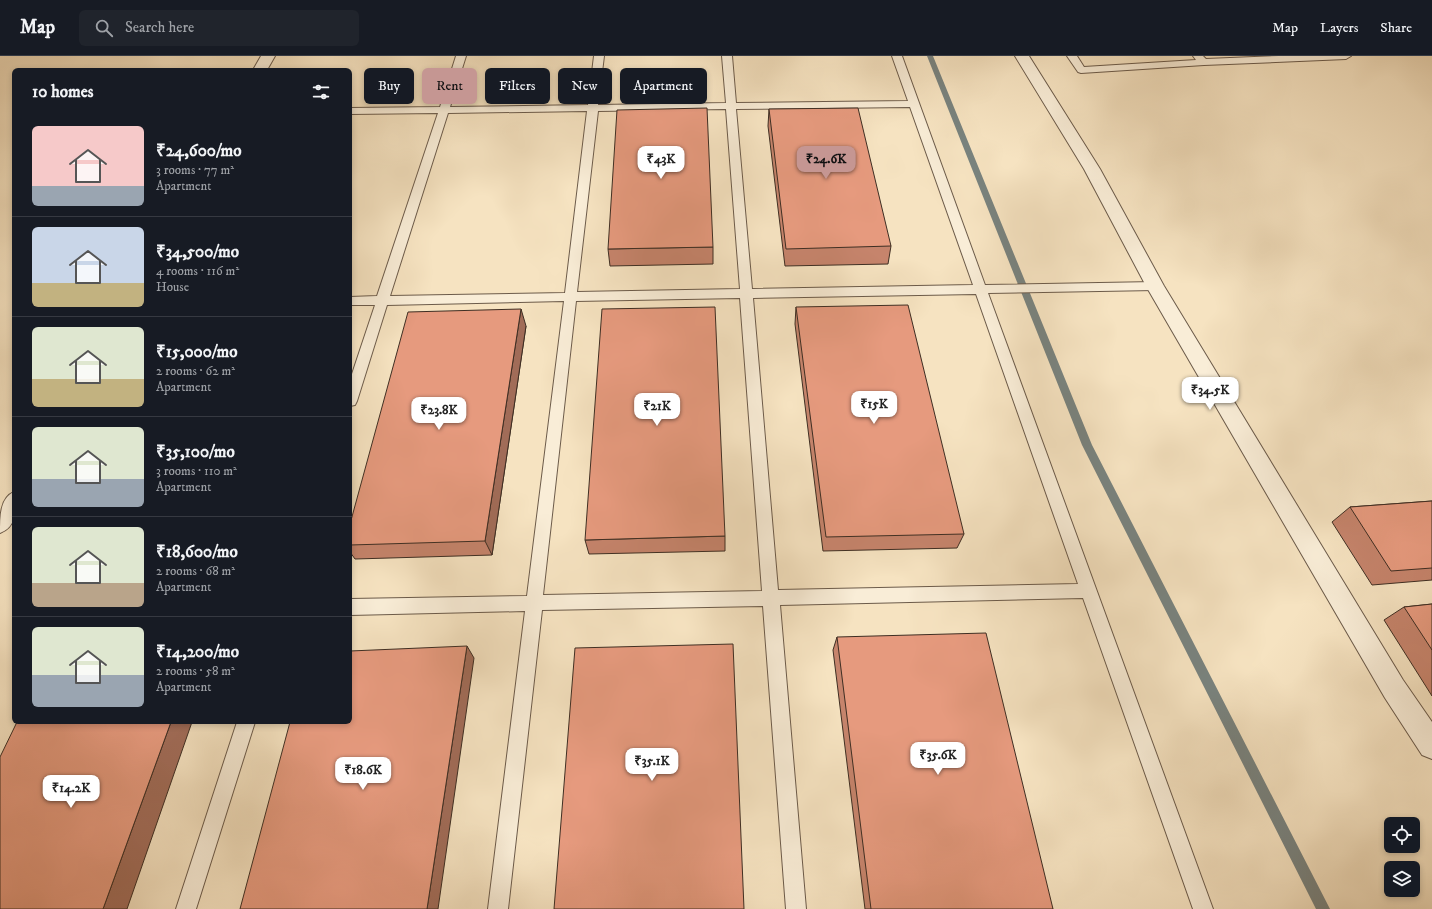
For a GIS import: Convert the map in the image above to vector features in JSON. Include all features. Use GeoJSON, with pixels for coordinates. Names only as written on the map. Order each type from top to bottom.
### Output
{"type":"FeatureCollection","features":[{"type":"Feature","properties":{"kind":"street"},"geometry":{"type":"LineString","coordinates":[[261,68],[268,56]]}},
{"type":"Feature","properties":{"kind":"street"},"geometry":{"type":"LineString","coordinates":[[1022,56],[1092,169],[1155,286],[1394,689],[1432,744]]}},
{"type":"Feature","properties":{"kind":"street"},"geometry":{"type":"LineString","coordinates":[[0,524],[12,504]]}},
{"type":"Feature","properties":{"kind":"lane"},"geometry":{"type":"LineString","coordinates":[[352,395],[461,56]]}},
{"type":"Feature","properties":{"kind":"lane"},"geometry":{"type":"LineString","coordinates":[[498,909],[599,56]]}},
{"type":"Feature","properties":{"kind":"lane"},"geometry":{"type":"LineString","coordinates":[[727,56],[796,909]]}},
{"type":"Feature","properties":{"kind":"lane"},"geometry":{"type":"LineString","coordinates":[[897,56],[1203,909]]}},
{"type":"Feature","properties":{"kind":"lane"},"geometry":{"type":"LineString","coordinates":[[1072,56],[1081,70],[1201,59],[1346,56]]}},
{"type":"Feature","properties":{"kind":"lane"},"geometry":{"type":"LineString","coordinates":[[352,111],[914,104]]}},
{"type":"Feature","properties":{"kind":"lane"},"geometry":{"type":"LineString","coordinates":[[352,301],[1155,286]]}},
{"type":"Feature","properties":{"kind":"lane"},"geometry":{"type":"LineString","coordinates":[[352,607],[1089,591]]}},
{"type":"Feature","properties":{"kind":"lane"},"geometry":{"type":"LineString","coordinates":[[186,909],[245,724]]}},
{"type":"Feature","properties":{"kind":"building"},"geometry":{"type":"Polygon","coordinates":[[[707,108],[713,247],[608,249],[617,110],[707,108]]]}},
{"type":"Feature","properties":{"kind":"building"},"geometry":{"type":"Polygon","coordinates":[[[858,108],[891,246],[786,249],[769,109],[858,108]]]}},
{"type":"Feature","properties":{"kind":"building"},"geometry":{"type":"Polygon","coordinates":[[[908,305],[964,534],[826,537],[796,307],[908,305]]]}},
{"type":"Feature","properties":{"kind":"building"},"geometry":{"type":"Polygon","coordinates":[[[715,307],[725,536],[585,540],[602,309],[715,307]]]}},
{"type":"Feature","properties":{"kind":"building"},"geometry":{"type":"Polygon","coordinates":[[[521,309],[485,541],[352,545],[352,517],[408,312],[521,309]]]}},
{"type":"Feature","properties":{"kind":"building"},"geometry":{"type":"Polygon","coordinates":[[[1432,501],[1432,568],[1391,571],[1350,507],[1432,501]]]}},
{"type":"Feature","properties":{"kind":"building"},"geometry":{"type":"Polygon","coordinates":[[[1432,604],[1432,650],[1404,607],[1432,604]]]}},
{"type":"Feature","properties":{"kind":"building"},"geometry":{"type":"Polygon","coordinates":[[[986,633],[1053,909],[871,909],[837,637],[986,633]]]}},
{"type":"Feature","properties":{"kind":"building"},"geometry":{"type":"Polygon","coordinates":[[[733,644],[744,909],[554,909],[575,648],[733,644]]]}},
{"type":"Feature","properties":{"kind":"building"},"geometry":{"type":"Polygon","coordinates":[[[467,646],[427,909],[240,909],[289,724],[352,724],[352,651],[467,646]]]}},
{"type":"Feature","properties":{"kind":"building"},"geometry":{"type":"Polygon","coordinates":[[[16,724],[170,724],[103,909],[0,909],[0,757],[16,724]]]}},
{"type":"Feature","properties":{"kind":"waterway"},"geometry":{"type":"LineString","coordinates":[[930,56],[1087,445],[1323,909]]}}]}
